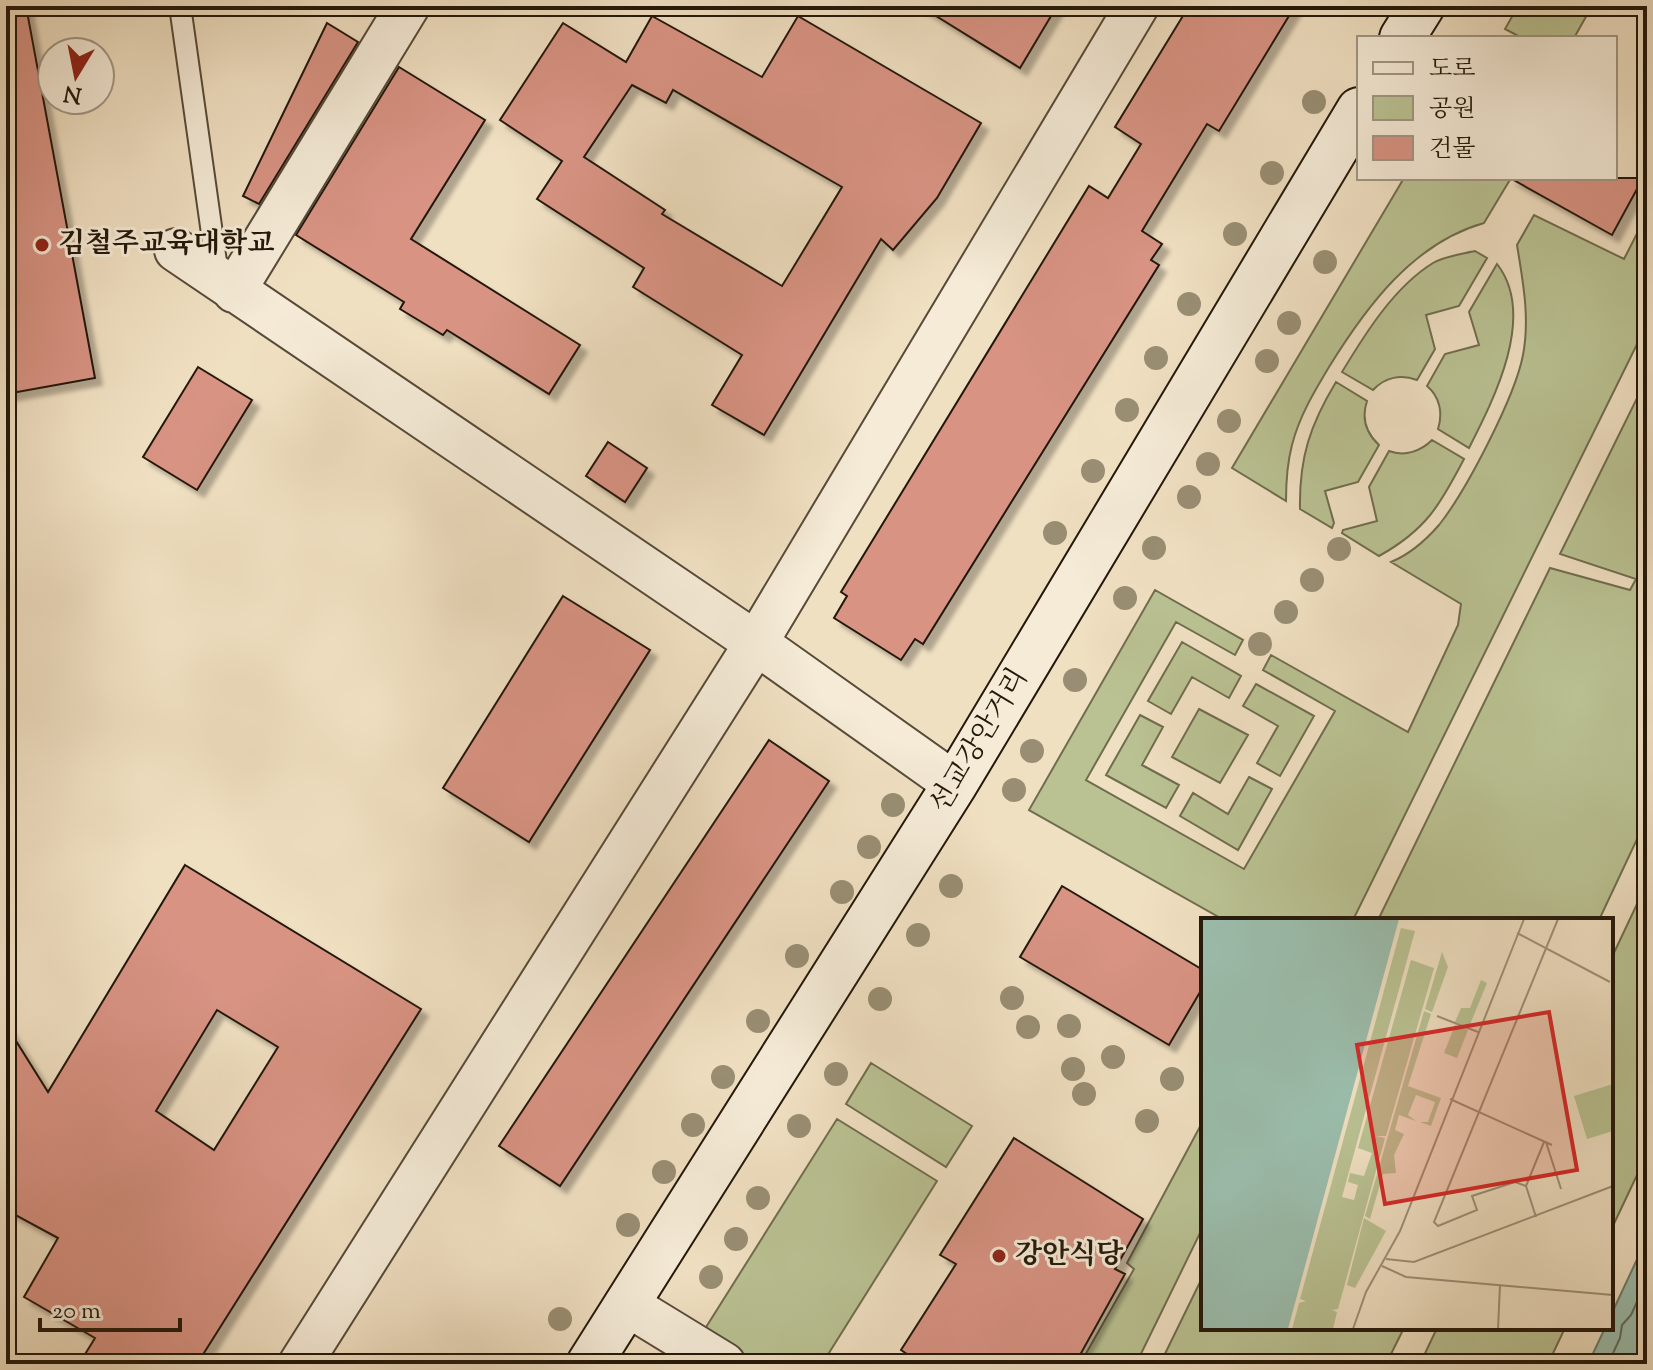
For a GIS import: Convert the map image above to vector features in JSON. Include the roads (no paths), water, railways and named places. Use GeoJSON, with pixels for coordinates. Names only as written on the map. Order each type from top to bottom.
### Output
{"type":"FeatureCollection","features":[{"type":"Feature","properties":{"kind":"main road"},"geometry":{"type":"LineString","coordinates":[[1403,36],[1422,6]]}},
{"type":"Feature","properties":{"kind":"main road","name":"선교강안거리"},"geometry":{"type":"LineString","coordinates":[[589,1364],[955,784],[1357,113]]}},
{"type":"Feature","properties":{"kind":"street"},"geometry":{"type":"LineString","coordinates":[[226,285],[408,6]]}},
{"type":"Feature","properties":{"kind":"street"},"geometry":{"type":"LineString","coordinates":[[300,1364],[756,643],[1137,6]]}},
{"type":"Feature","properties":{"kind":"street"},"geometry":{"type":"LineString","coordinates":[[176,250],[756,643],[955,784]]}},
{"type":"Feature","properties":{"kind":"street"},"geometry":{"type":"LineString","coordinates":[[626,1304],[724,1364]]}},
{"type":"Feature","properties":{"kind":"lane"},"geometry":{"type":"LineString","coordinates":[[180,6],[226,285]]}},
{"type":"Feature","properties":{"kind":"water"},"geometry":{"type":"Polygon","coordinates":[[[1647,1238],[1647,1364],[1588,1364],[1604,1330],[1613,1330],[1613,1311],[1647,1238]]]}},
{"type":"Feature","properties":{"kind":"place","name":"김철주교육대학교"},"geometry":{"type":"Point","coordinates":[42,245]}},
{"type":"Feature","properties":{"kind":"place","name":"강안식당"},"geometry":{"type":"Point","coordinates":[999,1256]}}]}
